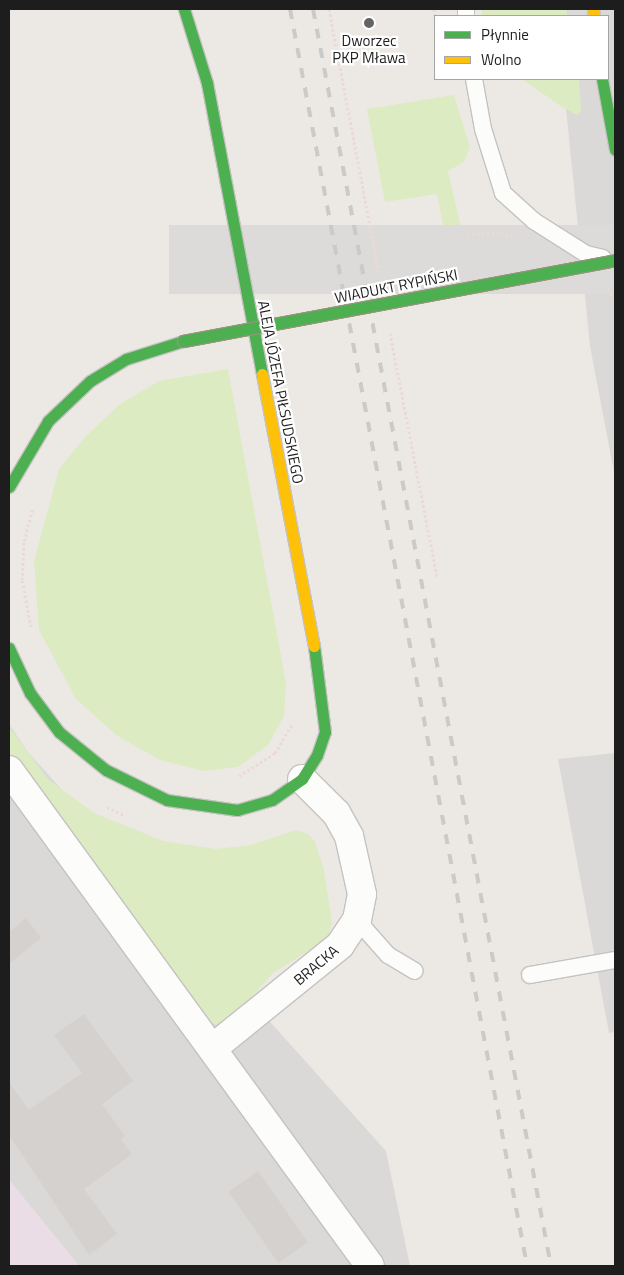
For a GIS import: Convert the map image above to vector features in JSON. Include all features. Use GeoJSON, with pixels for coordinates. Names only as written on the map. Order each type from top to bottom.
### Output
{"type":"FeatureCollection","features":[{"type":"Feature","properties":{"kind":"main road","name":"ALEJA JÓZEFA PIŁSUDSKIEGO"},"geometry":{"type":"LineString","coordinates":[[184,9],[207,83],[322,690],[325,732],[317,755],[302,779]]}},
{"type":"Feature","properties":{"kind":"main road"},"geometry":{"type":"LineString","coordinates":[[602,80],[615,150]]}},
{"type":"Feature","properties":{"kind":"main road","name":"WIADUKT RYPIŃSKI"},"geometry":{"type":"LineString","coordinates":[[9,487],[48,421],[90,380],[126,359],[183,341],[615,261]]}},
{"type":"Feature","properties":{"kind":"main road"},"geometry":{"type":"LineString","coordinates":[[9,648],[30,694],[59,732],[106,770],[140,790],[195,807],[237,810],[272,800],[302,779]]}},
{"type":"Feature","properties":{"kind":"street"},"geometry":{"type":"LineString","coordinates":[[9,770],[370,1266]]}},
{"type":"Feature","properties":{"kind":"street","name":"BRACKA"},"geometry":{"type":"LineString","coordinates":[[213,1048],[340,945],[357,920],[362,894],[349,836],[336,813],[302,779]]}},
{"type":"Feature","properties":{"kind":"lane"},"geometry":{"type":"LineString","coordinates":[[474,80],[483,129],[503,193],[534,221],[586,254],[615,261]]}},
{"type":"Feature","properties":{"kind":"lane"},"geometry":{"type":"LineString","coordinates":[[357,920],[388,956],[414,971]]}},
{"type":"Feature","properties":{"kind":"lane"},"geometry":{"type":"LineString","coordinates":[[530,975],[615,960]]}},
{"type":"Feature","properties":{"kind":"path"},"geometry":{"type":"LineString","coordinates":[[33,634],[22,580],[24,541],[36,499]]}},
{"type":"Feature","properties":{"kind":"path"},"geometry":{"type":"LineString","coordinates":[[233,777],[261,766],[275,753],[288,737],[297,714]]}},
{"type":"Feature","properties":{"kind":"shaded area"},"geometry":{"type":"Polygon","coordinates":[[[556,9],[615,9],[615,478],[590,346],[563,80],[609,80],[609,15],[556,15],[556,9]]]}},
{"type":"Feature","properties":{"kind":"shaded area"},"geometry":{"type":"Polygon","coordinates":[[[9,724],[28,752],[386,1151],[410,1266],[79,1266],[9,1180],[9,724]]]}},
{"type":"Feature","properties":{"kind":"shaded area"},"geometry":{"type":"Polygon","coordinates":[[[615,753],[615,1032],[609,1033],[558,759],[615,753]]]}},
{"type":"Feature","properties":{"kind":"shaded area"},"geometry":{"type":"Polygon","coordinates":[[[9,1180],[79,1266],[9,1266],[9,1180]]]}},
{"type":"Feature","properties":{"kind":"green space"},"geometry":{"type":"Polygon","coordinates":[[[482,9],[567,9],[567,15],[482,15],[482,9]]]}},
{"type":"Feature","properties":{"kind":"green space"},"geometry":{"type":"Polygon","coordinates":[[[523,80],[579,80],[581,112],[577,115],[562,107],[523,80]]]}},
{"type":"Feature","properties":{"kind":"green space"},"geometry":{"type":"Polygon","coordinates":[[[454,95],[470,147],[464,162],[448,171],[464,241],[484,239],[507,245],[449,254],[437,194],[385,202],[367,109],[454,95]]]}},
{"type":"Feature","properties":{"kind":"green space"},"geometry":{"type":"Polygon","coordinates":[[[228,369],[286,683],[284,716],[268,745],[238,767],[204,771],[160,760],[116,735],[76,699],[39,630],[34,561],[59,469],[85,437],[120,404],[159,381],[228,369]]]}},
{"type":"Feature","properties":{"kind":"green space"},"geometry":{"type":"Polygon","coordinates":[[[9,727],[48,779],[94,813],[163,841],[216,849],[251,845],[296,830],[308,834],[315,842],[324,870],[332,923],[328,938],[272,974],[236,1015],[217,1025],[202,1018],[9,755],[9,727]]]}},
{"type":"Feature","properties":{"kind":"pier"},"geometry":{"type":"Polygon","coordinates":[[[169,225],[615,225],[615,294],[169,294],[169,225]]]}},
{"type":"Feature","properties":{"kind":"building"},"geometry":{"type":"Polygon","coordinates":[[[26,918],[41,938],[9,964],[9,932],[26,918]]]}},
{"type":"Feature","properties":{"kind":"building"},"geometry":{"type":"Polygon","coordinates":[[[84,1014],[133,1081],[102,1104],[125,1136],[121,1139],[132,1154],[84,1189],[117,1234],[89,1255],[9,1135],[9,1082],[29,1110],[82,1073],[54,1035],[84,1014]]]}},
{"type":"Feature","properties":{"kind":"building"},"geometry":{"type":"Polygon","coordinates":[[[258,1171],[308,1242],[278,1263],[229,1192],[258,1171]]]}},
{"type":"Feature","properties":{"kind":"railway"},"geometry":{"type":"LineString","coordinates":[[290,9],[527,1266]]}},
{"type":"Feature","properties":{"kind":"railway"},"geometry":{"type":"LineString","coordinates":[[313,9],[551,1266]]}},
{"type":"Feature","properties":{"kind":"traffic: fast"},"geometry":{"type":"LineString","coordinates":[[184,9],[207,83],[262,374]]}},
{"type":"Feature","properties":{"kind":"traffic: fast"},"geometry":{"type":"LineString","coordinates":[[602,80],[615,150]]}},
{"type":"Feature","properties":{"kind":"traffic: fast"},"geometry":{"type":"LineString","coordinates":[[183,341],[615,260]]}},
{"type":"Feature","properties":{"kind":"traffic: fast"},"geometry":{"type":"LineString","coordinates":[[9,487],[48,421],[90,381],[126,359],[183,341]]}},
{"type":"Feature","properties":{"kind":"traffic: fast"},"geometry":{"type":"LineString","coordinates":[[9,648],[30,693],[59,732],[106,770],[167,800],[237,810],[272,800],[302,779],[317,755],[325,732],[314,646]]}},
{"type":"Feature","properties":{"kind":"traffic: slow"},"geometry":{"type":"LineString","coordinates":[[593,9],[594,15]]}},
{"type":"Feature","properties":{"kind":"traffic: slow"},"geometry":{"type":"LineString","coordinates":[[262,374],[314,646]]}},
{"type":"Feature","properties":{"kind":"place","name":"Dworzec PKP Mława"},"geometry":{"type":"Point","coordinates":[369,23]}}]}
